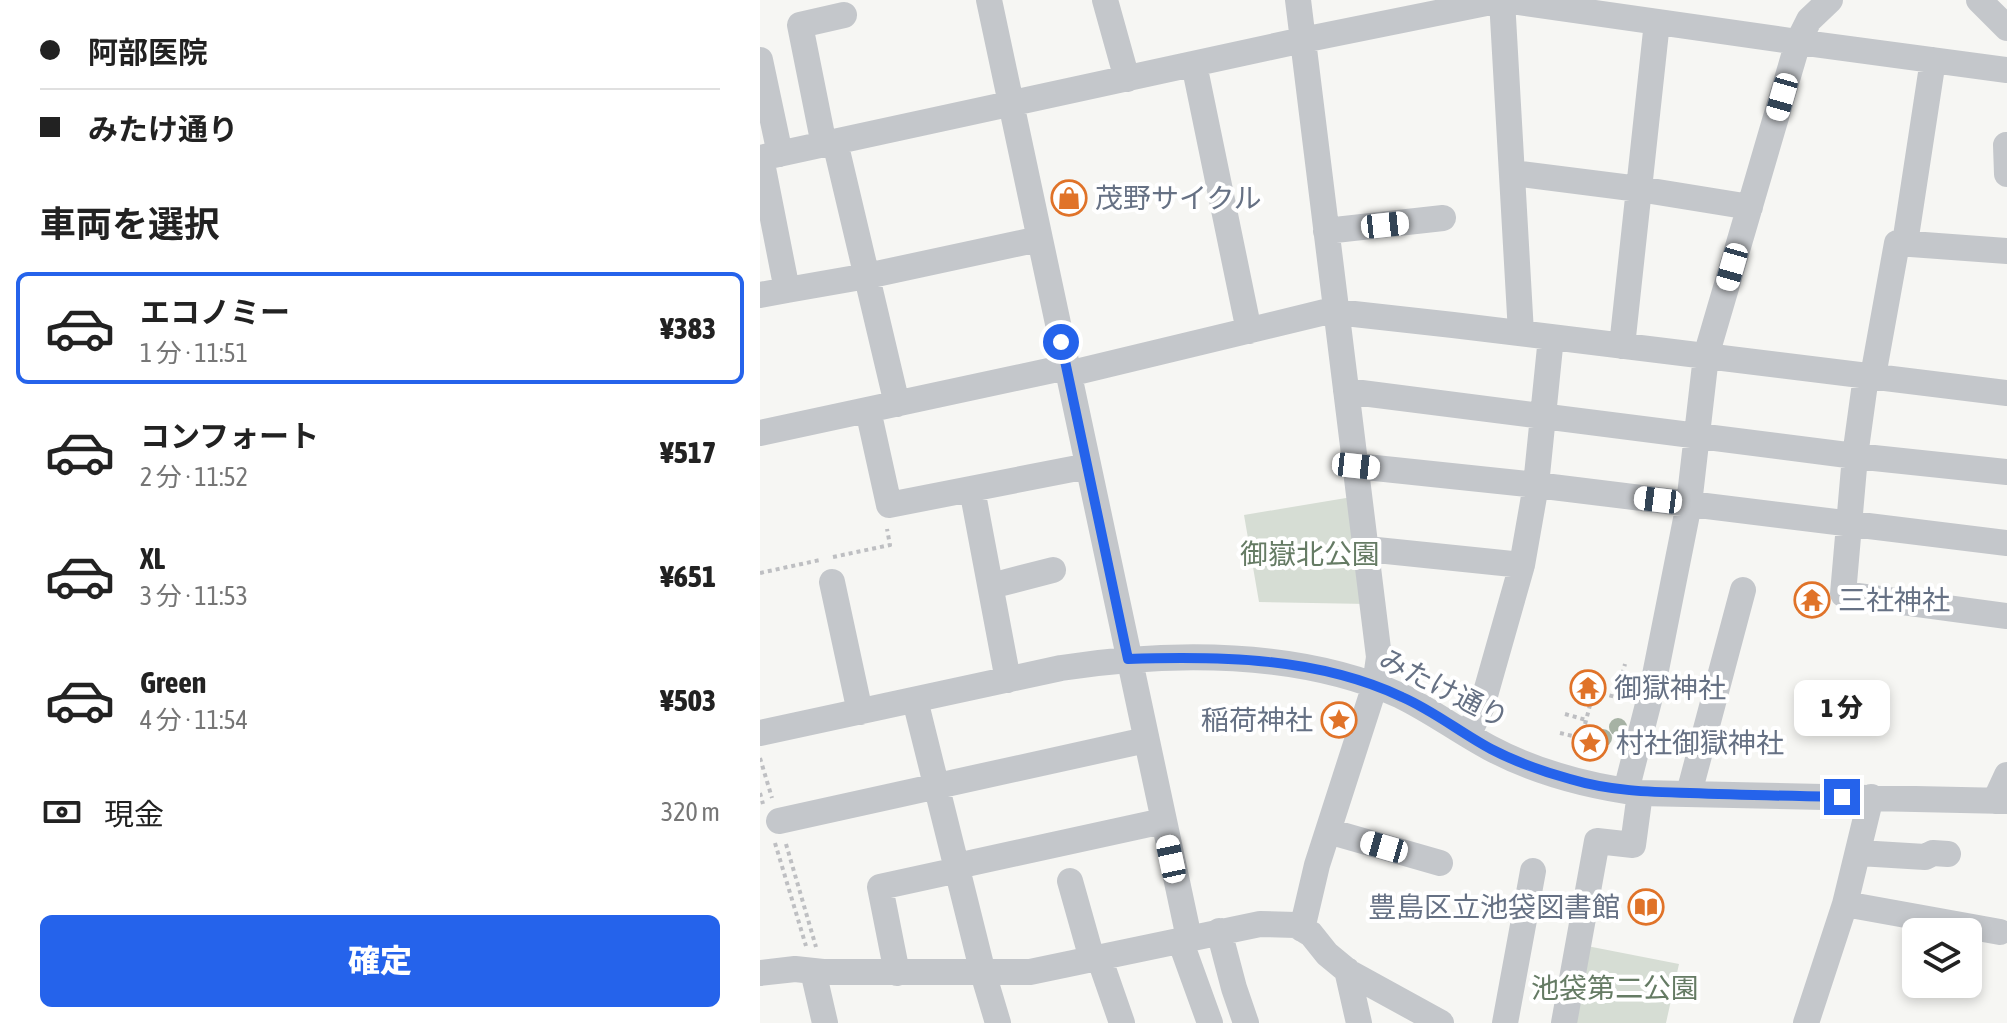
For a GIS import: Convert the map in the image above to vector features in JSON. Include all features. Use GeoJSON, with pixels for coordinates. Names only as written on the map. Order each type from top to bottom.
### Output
{"type":"FeatureCollection","features":[{"type":"Feature","properties":{"kind":"street"},"geometry":{"type":"LineString","coordinates":[[989,0],[1163,821],[1184,939],[1210,1023]]}},
{"type":"Feature","properties":{"kind":"street"},"geometry":{"type":"LineString","coordinates":[[1105,0],[1127,79]]}},
{"type":"Feature","properties":{"kind":"street"},"geometry":{"type":"LineString","coordinates":[[1298,0],[1379,657],[1375,685],[1317,865],[1302,929]]}},
{"type":"Feature","properties":{"kind":"street"},"geometry":{"type":"LineString","coordinates":[[1502,0],[1521,333]]}},
{"type":"Feature","properties":{"kind":"street"},"geometry":{"type":"LineString","coordinates":[[767,157],[1303,40],[1437,6],[1502,0],[1612,7],[1657,22],[2007,70]]}},
{"type":"Feature","properties":{"kind":"street"},"geometry":{"type":"LineString","coordinates":[[1564,1023],[1597,841],[1633,845],[1633,792],[1689,504],[1706,356],[1798,42],[1809,20],[1830,0]]}},
{"type":"Feature","properties":{"kind":"street"},"geometry":{"type":"LineString","coordinates":[[1979,0],[2007,28]]}},
{"type":"Feature","properties":{"kind":"street"},"geometry":{"type":"LineString","coordinates":[[844,15],[800,25],[867,276],[897,404]]}},
{"type":"Feature","properties":{"kind":"street"},"geometry":{"type":"LineString","coordinates":[[1622,346],[1657,22]]}},
{"type":"Feature","properties":{"kind":"street"},"geometry":{"type":"LineString","coordinates":[[760,60],[767,157],[787,290]]}},
{"type":"Feature","properties":{"kind":"street"},"geometry":{"type":"LineString","coordinates":[[1905,243],[1933,60]]}},
{"type":"Feature","properties":{"kind":"street"},"geometry":{"type":"LineString","coordinates":[[1194,64],[1249,331]]}},
{"type":"Feature","properties":{"kind":"street"},"geometry":{"type":"LineString","coordinates":[[2006,145],[2007,174]]}},
{"type":"Feature","properties":{"kind":"street"},"geometry":{"type":"LineString","coordinates":[[1513,173],[1750,207]]}},
{"type":"Feature","properties":{"kind":"street"},"geometry":{"type":"LineString","coordinates":[[1326,231],[1443,218]]}},
{"type":"Feature","properties":{"kind":"street"},"geometry":{"type":"LineString","coordinates":[[760,295],[867,276],[1039,239]]}},
{"type":"Feature","properties":{"kind":"street"},"geometry":{"type":"LineString","coordinates":[[2007,251],[1897,243],[1855,456],[1843,594],[2007,616]]}},
{"type":"Feature","properties":{"kind":"street"},"geometry":{"type":"LineString","coordinates":[[760,433],[1068,371],[1325,312],[2007,393]]}},
{"type":"Feature","properties":{"kind":"street"},"geometry":{"type":"LineString","coordinates":[[1468,735],[1482,706],[1522,565],[1536,485],[1551,337]]}},
{"type":"Feature","properties":{"kind":"street"},"geometry":{"type":"LineString","coordinates":[[1346,391],[1855,456],[2007,472]]}},
{"type":"Feature","properties":{"kind":"street"},"geometry":{"type":"LineString","coordinates":[[868,410],[889,505],[1088,466]]}},
{"type":"Feature","properties":{"kind":"street"},"geometry":{"type":"LineString","coordinates":[[1356,466],[2007,543]]}},
{"type":"Feature","properties":{"kind":"street"},"geometry":{"type":"LineString","coordinates":[[972,489],[1008,680]]}},
{"type":"Feature","properties":{"kind":"street"},"geometry":{"type":"LineString","coordinates":[[1367,549],[1522,565]]}},
{"type":"Feature","properties":{"kind":"street"},"geometry":{"type":"LineString","coordinates":[[991,586],[1053,570]]}},
{"type":"Feature","properties":{"kind":"street"},"geometry":{"type":"LineString","coordinates":[[832,582],[860,712]]}},
{"type":"Feature","properties":{"kind":"street"},"geometry":{"type":"LineString","coordinates":[[1689,793],[1743,590]]}},
{"type":"Feature","properties":{"kind":"street","name":"みたけ通り"},"geometry":{"type":"LineString","coordinates":[[760,733],[1061,668],[1128,659],[1272,662],[1322,670],[1375,685],[1431,712],[1499,753],[1600,787],[1633,792],[2001,801]]}},
{"type":"Feature","properties":{"kind":"street"},"geometry":{"type":"LineString","coordinates":[[915,700],[998,1023]]}},
{"type":"Feature","properties":{"kind":"street"},"geometry":{"type":"LineString","coordinates":[[772,822],[1146,740]]}},
{"type":"Feature","properties":{"kind":"street"},"geometry":{"type":"LineString","coordinates":[[2001,801],[2007,775]]}},
{"type":"Feature","properties":{"kind":"street"},"geometry":{"type":"LineString","coordinates":[[1806,1023],[1845,904],[1871,797]]}},
{"type":"Feature","properties":{"kind":"street"},"geometry":{"type":"LineString","coordinates":[[897,973],[880,887],[1163,821]]}},
{"type":"Feature","properties":{"kind":"street"},"geometry":{"type":"LineString","coordinates":[[1328,831],[1440,863]]}},
{"type":"Feature","properties":{"kind":"street"},"geometry":{"type":"LineString","coordinates":[[1859,853],[1925,857],[1933,853],[1948,854]]}},
{"type":"Feature","properties":{"kind":"street"},"geometry":{"type":"LineString","coordinates":[[1505,1023],[1533,871]]}},
{"type":"Feature","properties":{"kind":"street"},"geometry":{"type":"LineString","coordinates":[[1070,881],[1122,1023]]}},
{"type":"Feature","properties":{"kind":"street"},"geometry":{"type":"LineString","coordinates":[[1845,904],[2000,932]]}},
{"type":"Feature","properties":{"kind":"street"},"geometry":{"type":"LineString","coordinates":[[760,973],[795,969],[818,972],[1030,972],[1219,931],[1260,924],[1296,925],[1311,934],[1327,954],[1347,970],[1441,1023]]}},
{"type":"Feature","properties":{"kind":"street"},"geometry":{"type":"LineString","coordinates":[[1219,931],[1246,1023]]}},
{"type":"Feature","properties":{"kind":"street"},"geometry":{"type":"LineString","coordinates":[[1347,970],[1359,1023]]}},
{"type":"Feature","properties":{"kind":"street"},"geometry":{"type":"LineString","coordinates":[[818,972],[825,1023]]}},
{"type":"Feature","properties":{"kind":"path"},"geometry":{"type":"LineString","coordinates":[[760,573],[890,545],[883,514],[889,505]]}},
{"type":"Feature","properties":{"kind":"path"},"geometry":{"type":"LineString","coordinates":[[1616,697],[1625,664]]}},
{"type":"Feature","properties":{"kind":"path"},"geometry":{"type":"LineString","coordinates":[[1577,755],[1596,682]]}},
{"type":"Feature","properties":{"kind":"path"},"geometry":{"type":"LineString","coordinates":[[1594,691],[1648,706]]}},
{"type":"Feature","properties":{"kind":"path"},"geometry":{"type":"LineString","coordinates":[[1565,714],[1586,720]]}},
{"type":"Feature","properties":{"kind":"path"},"geometry":{"type":"LineString","coordinates":[[1584,726],[1592,728]]}},
{"type":"Feature","properties":{"kind":"path"},"geometry":{"type":"LineString","coordinates":[[1560,733],[1581,738]]}},
{"type":"Feature","properties":{"kind":"path"},"geometry":{"type":"LineString","coordinates":[[760,758],[772,822],[818,972]]}},
{"type":"Feature","properties":{"kind":"path"},"geometry":{"type":"LineString","coordinates":[[760,793],[772,822],[818,972]]}},
{"type":"Feature","properties":{"kind":"green space","name":"御嶽北公園"},"geometry":{"type":"Polygon","coordinates":[[[1352,497],[1368,604],[1259,602],[1244,515],[1352,497]]]}},
{"type":"Feature","properties":{"kind":"green space","name":"池袋第二公園"},"geometry":{"type":"Polygon","coordinates":[[[1587,946],[1679,964],[1666,1023],[1571,1023],[1587,946]]]}},
{"type":"Feature","properties":{"kind":"place","name":"茂野サイクル"},"geometry":{"type":"Point","coordinates":[1069,198]}},
{"type":"Feature","properties":{"kind":"place","name":"三社神社"},"geometry":{"type":"Point","coordinates":[1812,600]}},
{"type":"Feature","properties":{"kind":"place","name":"御獄神社"},"geometry":{"type":"Point","coordinates":[1588,688]}},
{"type":"Feature","properties":{"kind":"place","name":"稲荷神社"},"geometry":{"type":"Point","coordinates":[1339,720]}},
{"type":"Feature","properties":{"kind":"place","name":"村社御獄神社"},"geometry":{"type":"Point","coordinates":[1590,743]}},
{"type":"Feature","properties":{"kind":"place","name":"豊島区立池袋図書館"},"geometry":{"type":"Point","coordinates":[1646,907]}},
{"type":"Feature","properties":{"kind":"route"},"geometry":{"type":"LineString","coordinates":[[1061,342],[1128,659],[1272,662],[1350,677],[1403,697],[1507,757],[1600,787],[1640,793],[1842,797]]}}]}
